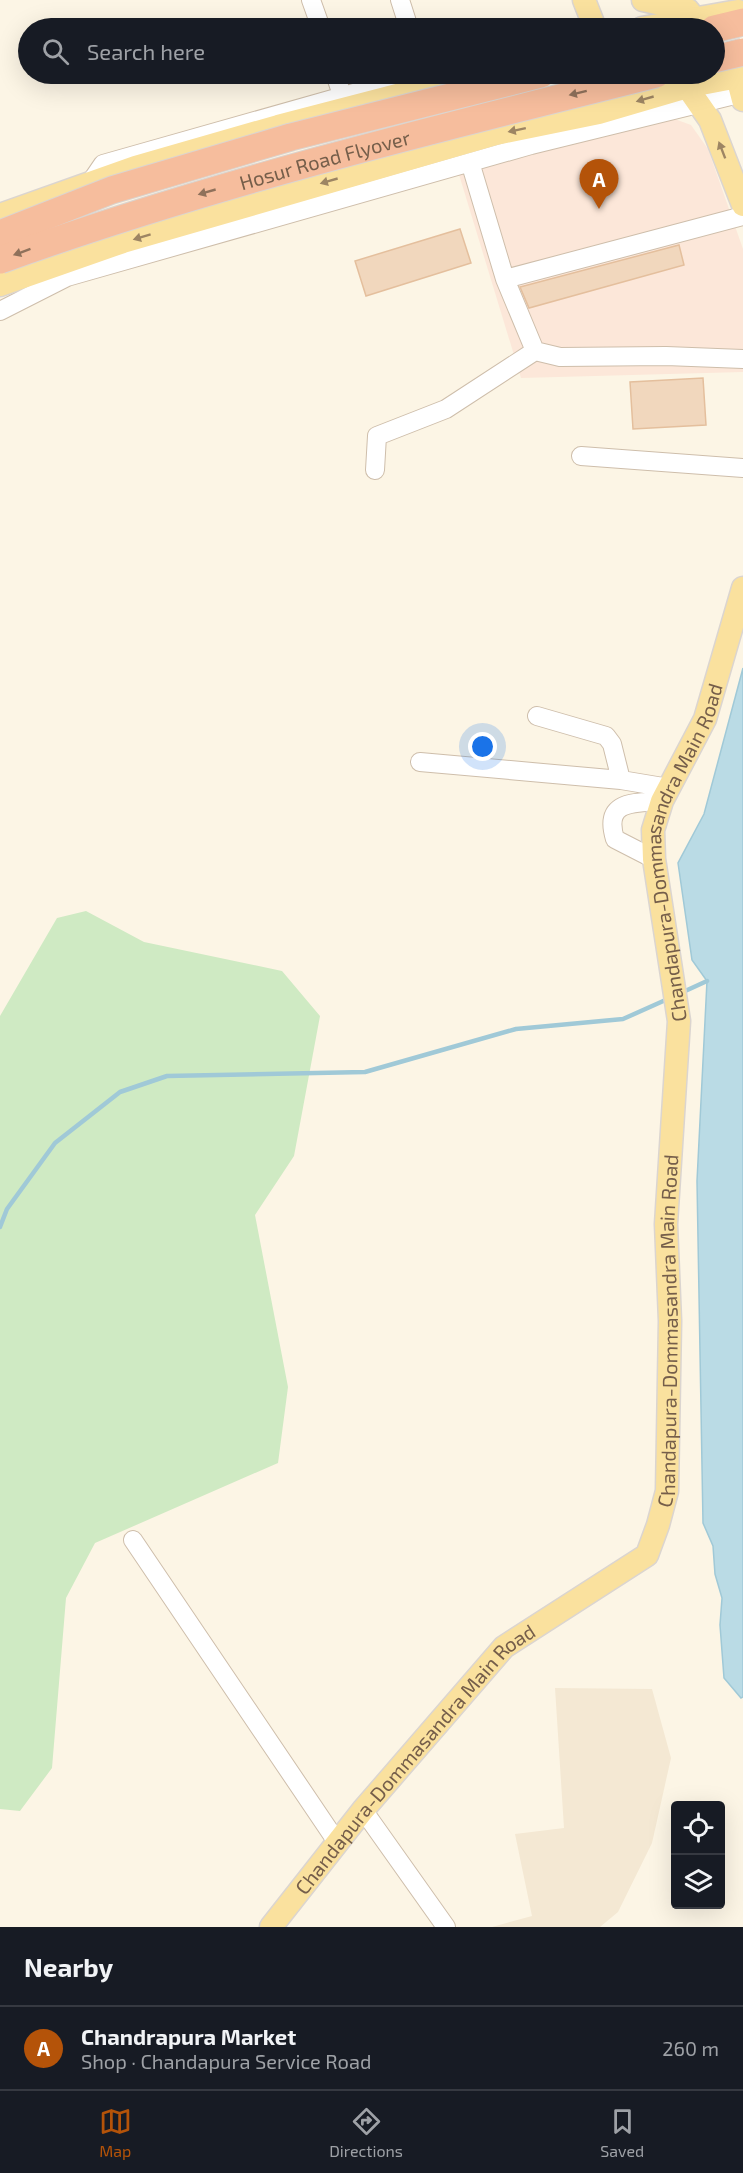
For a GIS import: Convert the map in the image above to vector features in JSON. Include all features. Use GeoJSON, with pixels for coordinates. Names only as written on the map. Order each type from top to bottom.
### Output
{"type":"FeatureCollection","features":[{"type":"Feature","properties":{"kind":"highway"},"geometry":{"type":"LineString","coordinates":[[725,22],[743,22]]}},
{"type":"Feature","properties":{"kind":"highway"},"geometry":{"type":"LineString","coordinates":[[725,68],[742,82]]}},
{"type":"Feature","properties":{"kind":"highway","name":"Hosur Road Flyover"},"geometry":{"type":"LineString","coordinates":[[0,234],[111,190],[291,137],[501,84]]}},
{"type":"Feature","properties":{"kind":"highway","name":"Hosur Road Flyover"},"geometry":{"type":"LineString","coordinates":[[0,260],[175,201],[319,160],[617,84]]}},
{"type":"Feature","properties":{"kind":"main road"},"geometry":{"type":"LineString","coordinates":[[584,0],[590,18]]}},
{"type":"Feature","properties":{"kind":"main road"},"geometry":{"type":"LineString","coordinates":[[643,0],[690,18]]}},
{"type":"Feature","properties":{"kind":"main road"},"geometry":{"type":"LineString","coordinates":[[714,18],[743,10]]}},
{"type":"Feature","properties":{"kind":"main road"},"geometry":{"type":"LineString","coordinates":[[0,285],[36,271],[280,195],[488,136],[616,116],[742,82],[725,60]]}},
{"type":"Feature","properties":{"kind":"main road"},"geometry":{"type":"LineString","coordinates":[[0,214],[90,183],[278,126],[406,84]]}},
{"type":"Feature","properties":{"kind":"main road"},"geometry":{"type":"LineString","coordinates":[[477,84],[488,136]]}},
{"type":"Feature","properties":{"kind":"main road"},"geometry":{"type":"LineString","coordinates":[[608,84],[616,116]]}},
{"type":"Feature","properties":{"kind":"main road"},"geometry":{"type":"LineString","coordinates":[[694,96],[711,120],[743,205]]}},
{"type":"Feature","properties":{"kind":"main road","name":"Chandapura-Dommasandra Main Road"},"geometry":{"type":"LineString","coordinates":[[271,1927],[363,1810],[504,1647],[647,1555],[667,1491],[670,1322],[666,1224],[679,1021],[654,859],[653,830],[666,794],[705,719],[743,588]]}},
{"type":"Feature","properties":{"kind":"street"},"geometry":{"type":"LineString","coordinates":[[311,0],[317,18]]}},
{"type":"Feature","properties":{"kind":"street"},"geometry":{"type":"LineString","coordinates":[[400,0],[406,18]]}},
{"type":"Feature","properties":{"kind":"street"},"geometry":{"type":"LineString","coordinates":[[706,18],[735,0]]}},
{"type":"Feature","properties":{"kind":"street"},"geometry":{"type":"LineString","coordinates":[[338,84],[342,95]]}},
{"type":"Feature","properties":{"kind":"street"},"geometry":{"type":"LineString","coordinates":[[90,183],[103,164],[342,95],[395,84]]}},
{"type":"Feature","properties":{"kind":"street"},"geometry":{"type":"LineString","coordinates":[[0,311],[67,277],[470,162],[616,116]]}},
{"type":"Feature","properties":{"kind":"street"},"geometry":{"type":"LineString","coordinates":[[470,162],[505,279],[535,351]]}},
{"type":"Feature","properties":{"kind":"street"},"geometry":{"type":"LineString","coordinates":[[505,279],[743,216]]}},
{"type":"Feature","properties":{"kind":"street"},"geometry":{"type":"LineString","coordinates":[[36,271],[67,277]]}},
{"type":"Feature","properties":{"kind":"street"},"geometry":{"type":"LineString","coordinates":[[375,470],[378,436],[446,409],[535,351],[560,357],[666,356],[743,359]]}},
{"type":"Feature","properties":{"kind":"street"},"geometry":{"type":"LineString","coordinates":[[581,456],[743,468]]}},
{"type":"Feature","properties":{"kind":"street"},"geometry":{"type":"LineString","coordinates":[[537,716],[606,735],[612,744],[621,780]]}},
{"type":"Feature","properties":{"kind":"street"},"geometry":{"type":"LineString","coordinates":[[420,762],[621,780],[666,794]]}},
{"type":"Feature","properties":{"kind":"street"},"geometry":{"type":"LineString","coordinates":[[654,859],[615,839],[611,825],[615,811],[624,804],[666,794]]}},
{"type":"Feature","properties":{"kind":"street"},"geometry":{"type":"LineString","coordinates":[[133,1540],[337,1842]]}},
{"type":"Feature","properties":{"kind":"street"},"geometry":{"type":"LineString","coordinates":[[363,1810],[446,1927]]}},
{"type":"Feature","properties":{"kind":"shaded area"},"geometry":{"type":"Polygon","coordinates":[[[669,117],[691,125],[708,149],[743,249],[743,372],[521,378],[457,168],[669,117]]]}},
{"type":"Feature","properties":{"kind":"shaded area"},"geometry":{"type":"Polygon","coordinates":[[[555,1688],[652,1689],[671,1758],[652,1843],[618,1912],[600,1927],[492,1927],[532,1916],[515,1834],[564,1828],[555,1688]]]}},
{"type":"Feature","properties":{"kind":"green space"},"geometry":{"type":"Polygon","coordinates":[[[86,911],[144,942],[282,971],[320,1016],[294,1156],[255,1215],[288,1387],[278,1463],[95,1543],[66,1598],[52,1768],[20,1811],[0,1809],[0,1016],[57,918],[86,911]]]}},
{"type":"Feature","properties":{"kind":"water"},"geometry":{"type":"Polygon","coordinates":[[[743,668],[743,1697],[741,1698],[724,1678],[720,1625],[722,1598],[715,1574],[713,1546],[703,1523],[697,1181],[707,981],[692,960],[678,863],[704,814],[743,668]]]}},
{"type":"Feature","properties":{"kind":"building"},"geometry":{"type":"Polygon","coordinates":[[[460,229],[471,263],[366,296],[355,261],[460,229]]]}},
{"type":"Feature","properties":{"kind":"building"},"geometry":{"type":"Polygon","coordinates":[[[679,245],[684,265],[529,308],[520,287],[679,245]]]}},
{"type":"Feature","properties":{"kind":"building"},"geometry":{"type":"Polygon","coordinates":[[[703,378],[706,425],[633,429],[630,382],[703,378]]]}},
{"type":"Feature","properties":{"kind":"waterway"},"geometry":{"type":"LineString","coordinates":[[683,992],[707,981]]}},
{"type":"Feature","properties":{"kind":"waterway"},"geometry":{"type":"LineString","coordinates":[[0,1227],[7,1209],[55,1143],[120,1092],[167,1076],[365,1072],[516,1029],[623,1019],[670,998]]}},
{"type":"Feature","properties":{"kind":"place","name":"Chandrapura Market"},"geometry":{"type":"Point","coordinates":[599,209]}}]}
